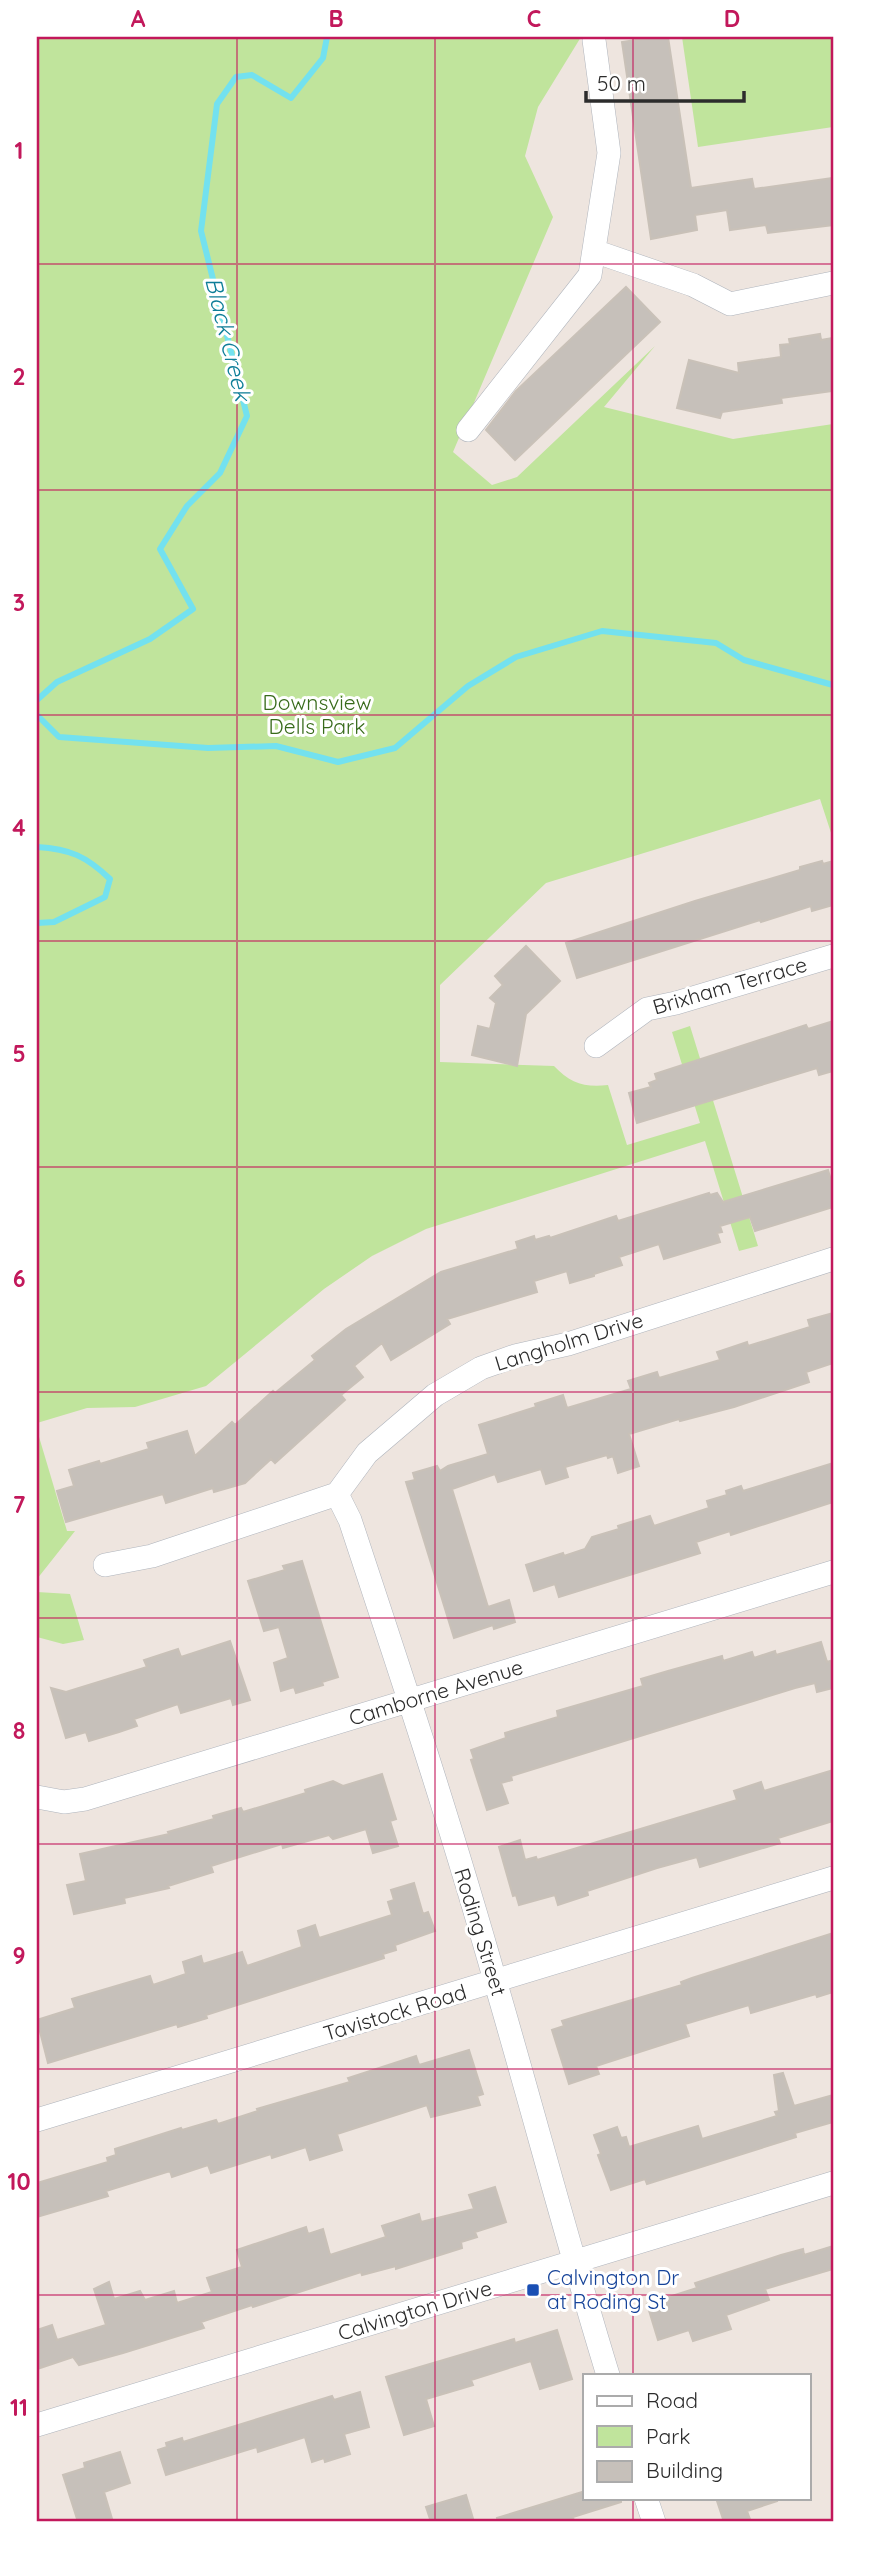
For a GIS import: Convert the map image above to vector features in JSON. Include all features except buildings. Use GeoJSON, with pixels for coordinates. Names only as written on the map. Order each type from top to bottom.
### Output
{"type":"FeatureCollection","features":[{"type":"Feature","properties":{"kind":"street"},"geometry":{"type":"LineString","coordinates":[[468,429],[590,275],[609,153],[594,40]]}},
{"type":"Feature","properties":{"kind":"street"},"geometry":{"type":"LineString","coordinates":[[594,251],[693,285],[730,304],[833,284]]}},
{"type":"Feature","properties":{"kind":"street","name":"Brixham Terrace"},"geometry":{"type":"LineString","coordinates":[[596,1046],[647,1009],[676,1003],[833,956]]}},
{"type":"Feature","properties":{"kind":"street","name":"Langholm Drive"},"geometry":{"type":"LineString","coordinates":[[337,1494],[367,1453],[435,1395],[481,1368],[515,1356],[568,1344],[833,1259]]}},
{"type":"Feature","properties":{"kind":"street"},"geometry":{"type":"LineString","coordinates":[[105,1565],[152,1556],[337,1494]]}},
{"type":"Feature","properties":{"kind":"street","name":"Roding Street"},"geometry":{"type":"LineString","coordinates":[[337,1494],[350,1520],[410,1701],[496,1982],[608,2374]]}},
{"type":"Feature","properties":{"kind":"street","name":"Camborne Avenue"},"geometry":{"type":"LineString","coordinates":[[37,1797],[64,1802],[85,1799],[833,1572]]}},
{"type":"Feature","properties":{"kind":"street","name":"Tavistock Road"},"geometry":{"type":"LineString","coordinates":[[37,2120],[833,1878]]}},
{"type":"Feature","properties":{"kind":"street","name":"Calvington Drive"},"geometry":{"type":"LineString","coordinates":[[37,2425],[833,2183]]}},
{"type":"Feature","properties":{"kind":"street"},"geometry":{"type":"LineString","coordinates":[[647,2500],[654,2522]]}},
{"type":"Feature","properties":{"kind":"green space","name":"Downsview Dells Park"},"geometry":{"type":"Polygon","coordinates":[[[37,37],[581,37],[538,107],[525,156],[553,217],[453,452],[492,485],[517,477],[655,346],[604,407],[733,439],[833,424],[833,839],[820,799],[546,883],[440,985],[440,1062],[554,1066],[578,1083],[608,1085],[627,1145],[700,1123],[672,1032],[690,1026],[758,1246],[739,1251],[705,1141],[426,1229],[372,1256],[324,1289],[206,1386],[135,1407],[87,1408],[37,1423],[37,37]]]}},
{"type":"Feature","properties":{"kind":"green space"},"geometry":{"type":"Polygon","coordinates":[[[682,37],[833,37],[833,127],[698,147],[682,37]]]}},
{"type":"Feature","properties":{"kind":"green space"},"geometry":{"type":"Polygon","coordinates":[[[37,1430],[67,1531],[75,1531],[37,1579],[37,1430]]]}},
{"type":"Feature","properties":{"kind":"green space"},"geometry":{"type":"Polygon","coordinates":[[[37,1592],[70,1594],[84,1640],[63,1644],[37,1637],[37,1592]]]}},
{"type":"Feature","properties":{"kind":"waterway","name":"Black Creek"},"geometry":{"type":"LineString","coordinates":[[37,700],[57,682],[150,639],[193,609],[160,549],[187,506],[220,473],[247,416],[201,231],[217,104],[236,77],[252,75],[291,98],[323,58],[327,37]]}},
{"type":"Feature","properties":{"kind":"waterway"},"geometry":{"type":"LineString","coordinates":[[37,715],[59,737],[208,748],[276,746],[338,762],[395,748],[468,686],[516,657],[602,631],[716,643],[744,660],[833,685]]}},
{"type":"Feature","properties":{"kind":"waterway","name":"Black Creek"},"geometry":{"type":"LineString","coordinates":[[37,847],[77,855],[110,879],[105,897],[54,922],[37,923]]}},
{"type":"Feature","properties":{"kind":"place","name":"Calvington Dr at Roding St"},"geometry":{"type":"Point","coordinates":[533,2290]}}]}
